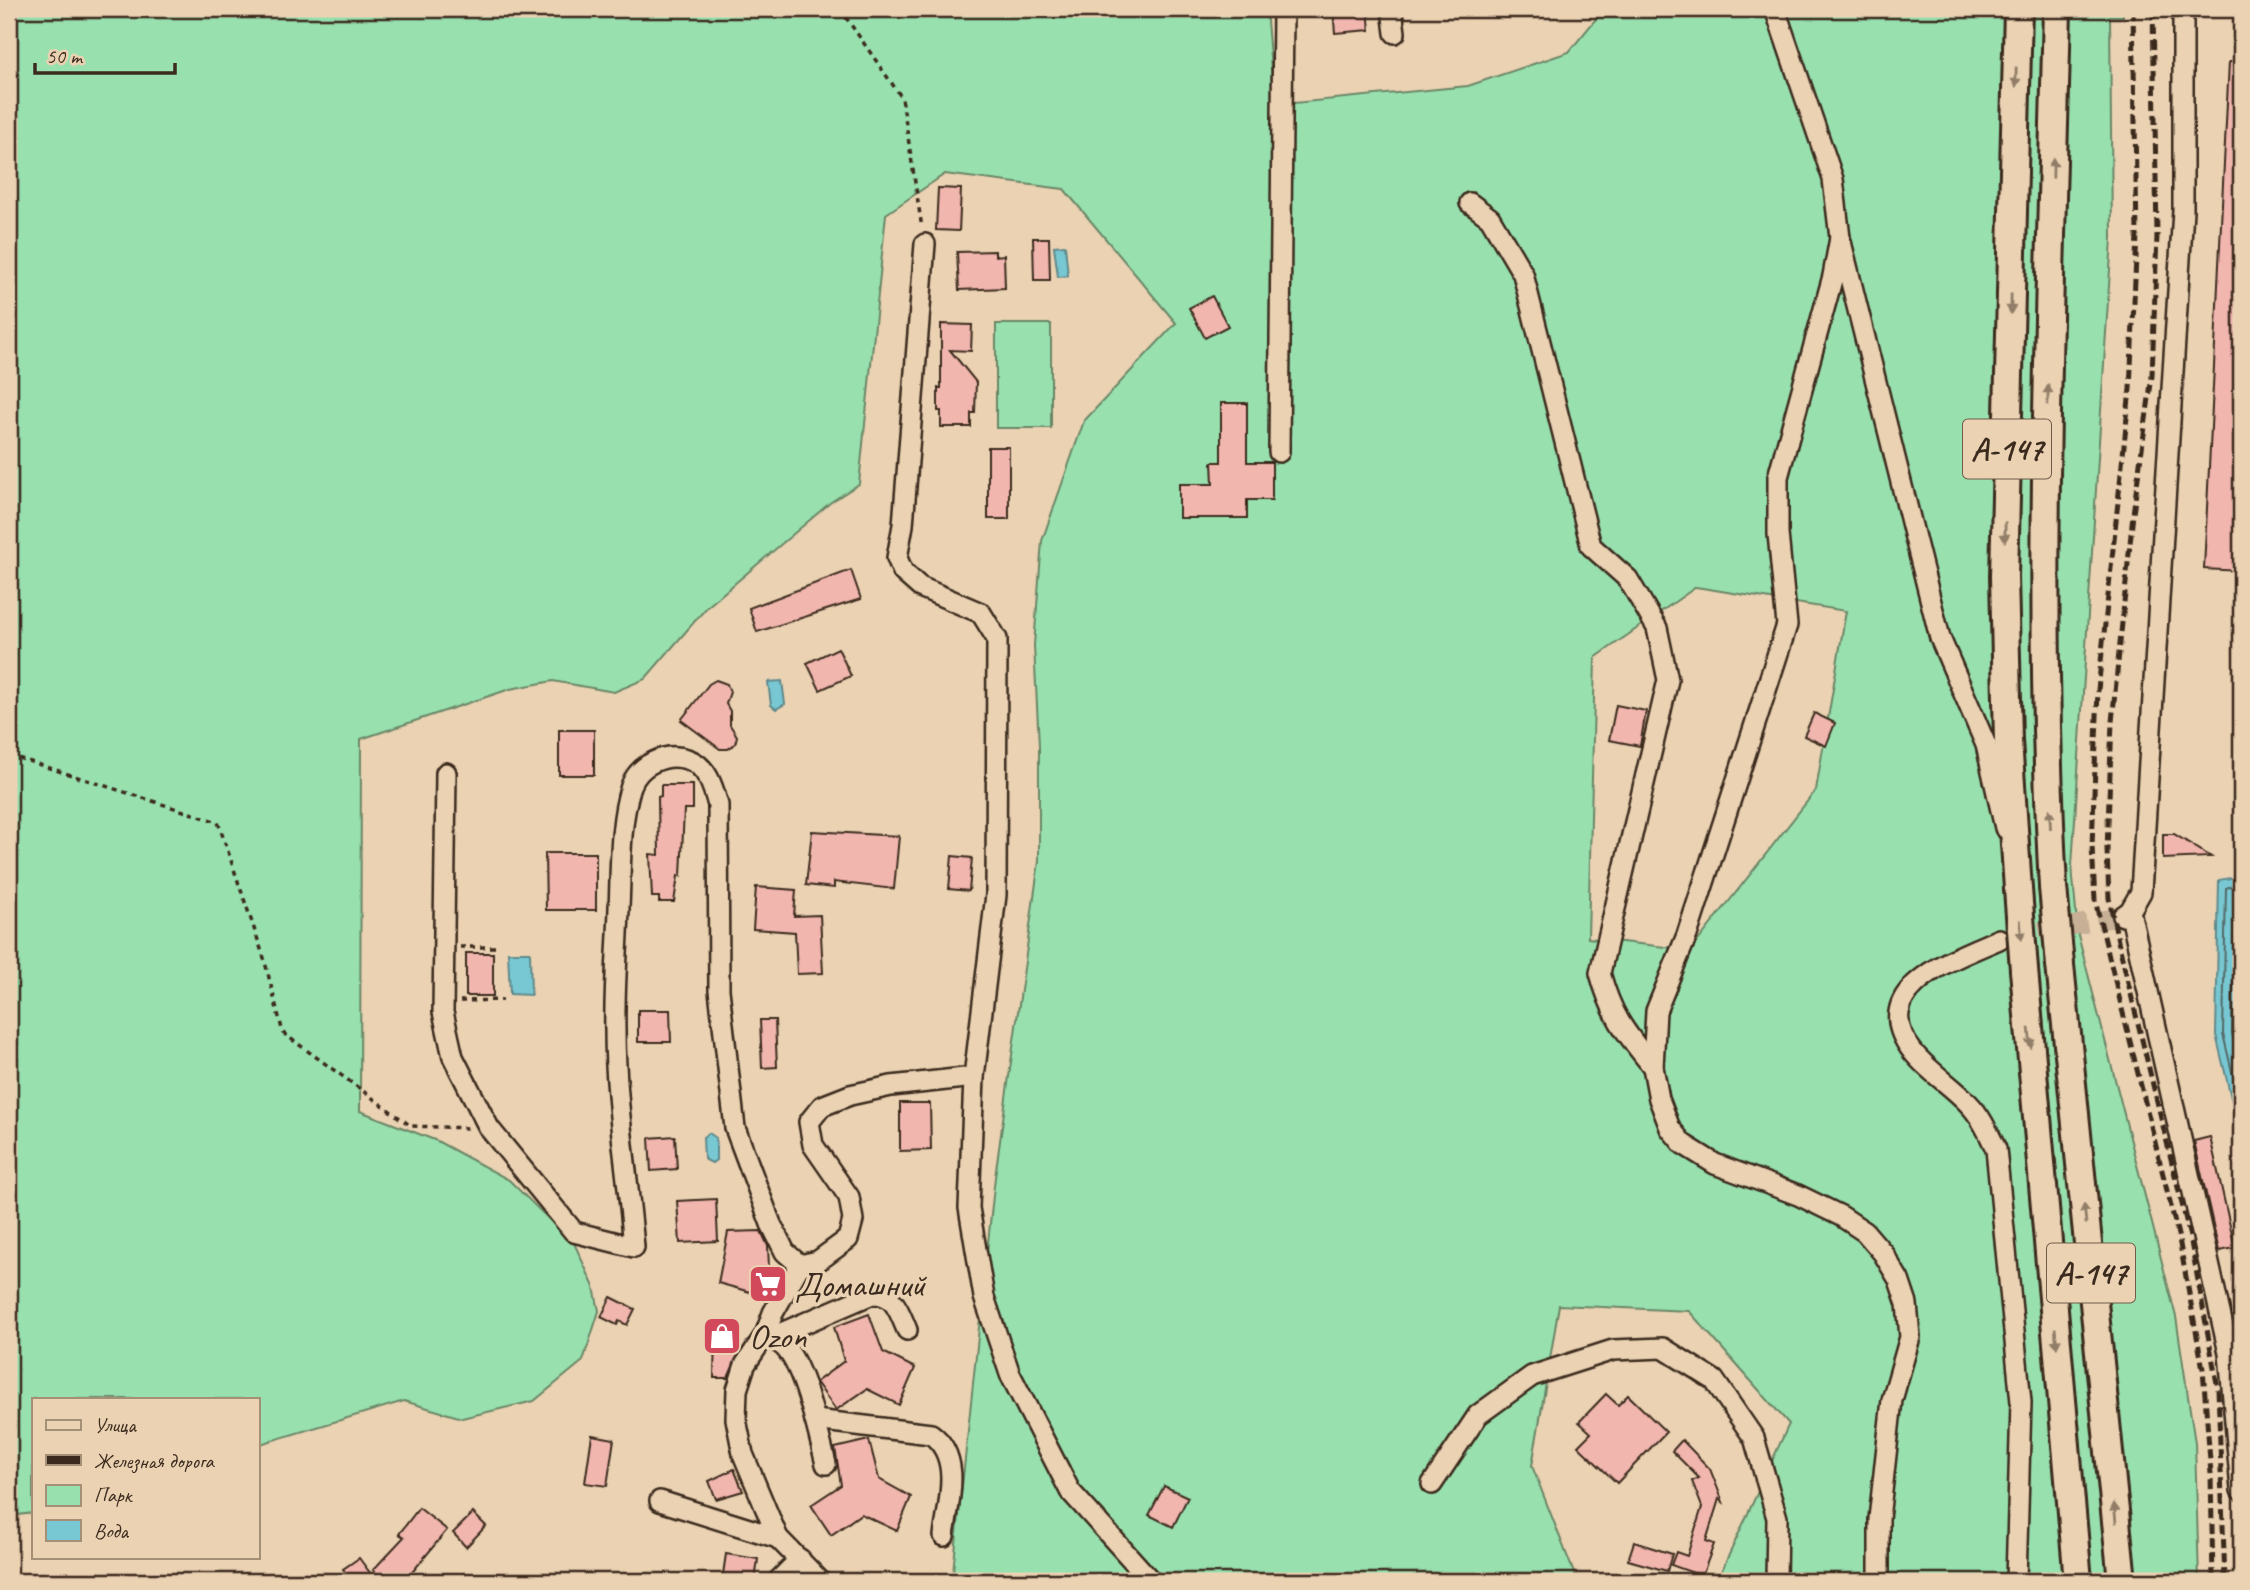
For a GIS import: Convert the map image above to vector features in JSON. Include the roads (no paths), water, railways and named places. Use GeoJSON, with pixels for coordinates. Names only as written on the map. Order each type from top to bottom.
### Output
{"type":"FeatureCollection","features":[{"type":"Feature","properties":{"kind":"highway","name":"А-147"},"geometry":{"type":"LineString","coordinates":[[2018,9],[2004,577],[2008,740],[2024,970],[2078,1581]]}},
{"type":"Feature","properties":{"kind":"highway","name":"А-147"},"geometry":{"type":"LineString","coordinates":[[2057,9],[2044,563],[2045,738],[2060,965],[2122,1581]]}},
{"type":"Feature","properties":{"kind":"street"},"geometry":{"type":"LineString","coordinates":[[1279,452],[1283,9]]}},
{"type":"Feature","properties":{"kind":"street"},"geometry":{"type":"LineString","coordinates":[[1392,9],[1395,33]]}},
{"type":"Feature","properties":{"kind":"street"},"geometry":{"type":"LineString","coordinates":[[1775,9],[1833,179],[1840,238],[1940,638],[1986,744],[2018,889]]}},
{"type":"Feature","properties":{"kind":"street"},"geometry":{"type":"LineString","coordinates":[[2183,9],[2183,211],[2164,559],[2141,892],[2126,914],[2229,1353],[2241,1490]]}},
{"type":"Feature","properties":{"kind":"street"},"geometry":{"type":"LineString","coordinates":[[1470,203],[1490,218],[1523,274],[1591,546],[1628,579],[1657,628],[1668,680],[1600,974],[1608,1005],[1618,1023],[1653,1066]]}},
{"type":"Feature","properties":{"kind":"street"},"geometry":{"type":"LineString","coordinates":[[1840,238],[1833,276],[1778,477],[1778,534],[1787,625],[1687,935],[1656,1011],[1653,1066],[1659,1099],[1670,1128],[1683,1144],[1715,1164],[1798,1195],[1841,1216],[1865,1232],[1883,1253],[1899,1280],[1907,1304],[1910,1337],[1892,1400],[1879,1519],[1879,1581]]}},
{"type":"Feature","properties":{"kind":"street"},"geometry":{"type":"LineString","coordinates":[[925,244],[903,525],[897,558],[903,572],[920,587],[981,612],[997,639],[996,895],[974,1077],[969,1208],[984,1297],[1006,1361],[1070,1491],[1151,1581]]}},
{"type":"Feature","properties":{"kind":"street"},"geometry":{"type":"LineString","coordinates":[[446,773],[453,1057],[489,1128],[574,1232],[634,1247],[614,1031],[621,853],[632,785],[642,770],[656,760],[672,756],[689,759],[703,767],[718,805],[719,990],[735,1128],[771,1224],[785,1252],[800,1265]]}},
{"type":"Feature","properties":{"kind":"street"},"geometry":{"type":"LineString","coordinates":[[2000,939],[1957,957],[1925,976],[1906,992],[1898,1008],[1902,1031],[1912,1051],[1969,1104],[1985,1124],[1996,1149],[2021,1402],[2016,1581]]}},
{"type":"Feature","properties":{"kind":"street"},"geometry":{"type":"LineString","coordinates":[[820,1581],[778,1538],[743,1454],[736,1419],[737,1390],[745,1365],[767,1336],[773,1312],[800,1265],[818,1261],[848,1239],[853,1220],[849,1197],[813,1146],[809,1122],[822,1106],[891,1086],[974,1077]]}},
{"type":"Feature","properties":{"kind":"street"},"geometry":{"type":"LineString","coordinates":[[767,1336],[880,1293],[893,1300],[907,1330]]}},
{"type":"Feature","properties":{"kind":"street"},"geometry":{"type":"LineString","coordinates":[[767,1336],[777,1340],[792,1357],[826,1464]]}},
{"type":"Feature","properties":{"kind":"street"},"geometry":{"type":"LineString","coordinates":[[1432,1484],[1478,1415],[1532,1376],[1613,1350],[1663,1348],[1714,1380],[1754,1438],[1777,1518],[1776,1581]]}},
{"type":"Feature","properties":{"kind":"street"},"geometry":{"type":"LineString","coordinates":[[814,1420],[931,1434],[939,1440],[949,1460],[951,1474],[944,1536]]}},
{"type":"Feature","properties":{"kind":"street"},"geometry":{"type":"LineString","coordinates":[[660,1500],[778,1538]]}},
{"type":"Feature","properties":{"kind":"street"},"geometry":{"type":"LineString","coordinates":[[778,1581],[800,1559]]}},
{"type":"Feature","properties":{"kind":"water"},"geometry":{"type":"Polygon","coordinates":[[[1065,245],[1068,276],[1058,277],[1054,246],[1065,245]]]}},
{"type":"Feature","properties":{"kind":"water"},"geometry":{"type":"Polygon","coordinates":[[[782,681],[785,704],[776,709],[771,705],[768,682],[782,681]]]}},
{"type":"Feature","properties":{"kind":"water"},"geometry":{"type":"Polygon","coordinates":[[[2241,876],[2241,1139],[2216,1035],[2219,880],[2241,876]]]}},
{"type":"Feature","properties":{"kind":"water"},"geometry":{"type":"Polygon","coordinates":[[[508,952],[530,952],[531,995],[510,994],[508,952]]]}},
{"type":"Feature","properties":{"kind":"water"},"geometry":{"type":"Polygon","coordinates":[[[709,1133],[716,1138],[716,1160],[712,1163],[704,1159],[703,1137],[709,1133]]]}},
{"type":"Feature","properties":{"kind":"tunnel"},"geometry":{"type":"LineString","coordinates":[[2011,937],[2123,916]]}},
{"type":"Feature","properties":{"kind":"railway"},"geometry":{"type":"LineString","coordinates":[[2133,9],[2137,235],[2130,389],[2098,690],[2092,846],[2095,900],[2179,1239],[2203,1369],[2211,1474],[2213,1581]]}},
{"type":"Feature","properties":{"kind":"railway"},"geometry":{"type":"LineString","coordinates":[[2153,9],[2157,235],[2152,376],[2133,514],[2112,722],[2107,850],[2109,898],[2190,1237],[2218,1389],[2225,1581]]}},
{"type":"Feature","properties":{"kind":"place","name":"Домашний"},"geometry":{"type":"Point","coordinates":[768,1284]}},
{"type":"Feature","properties":{"kind":"place","name":"Ozon"},"geometry":{"type":"Point","coordinates":[722,1336]}}]}
